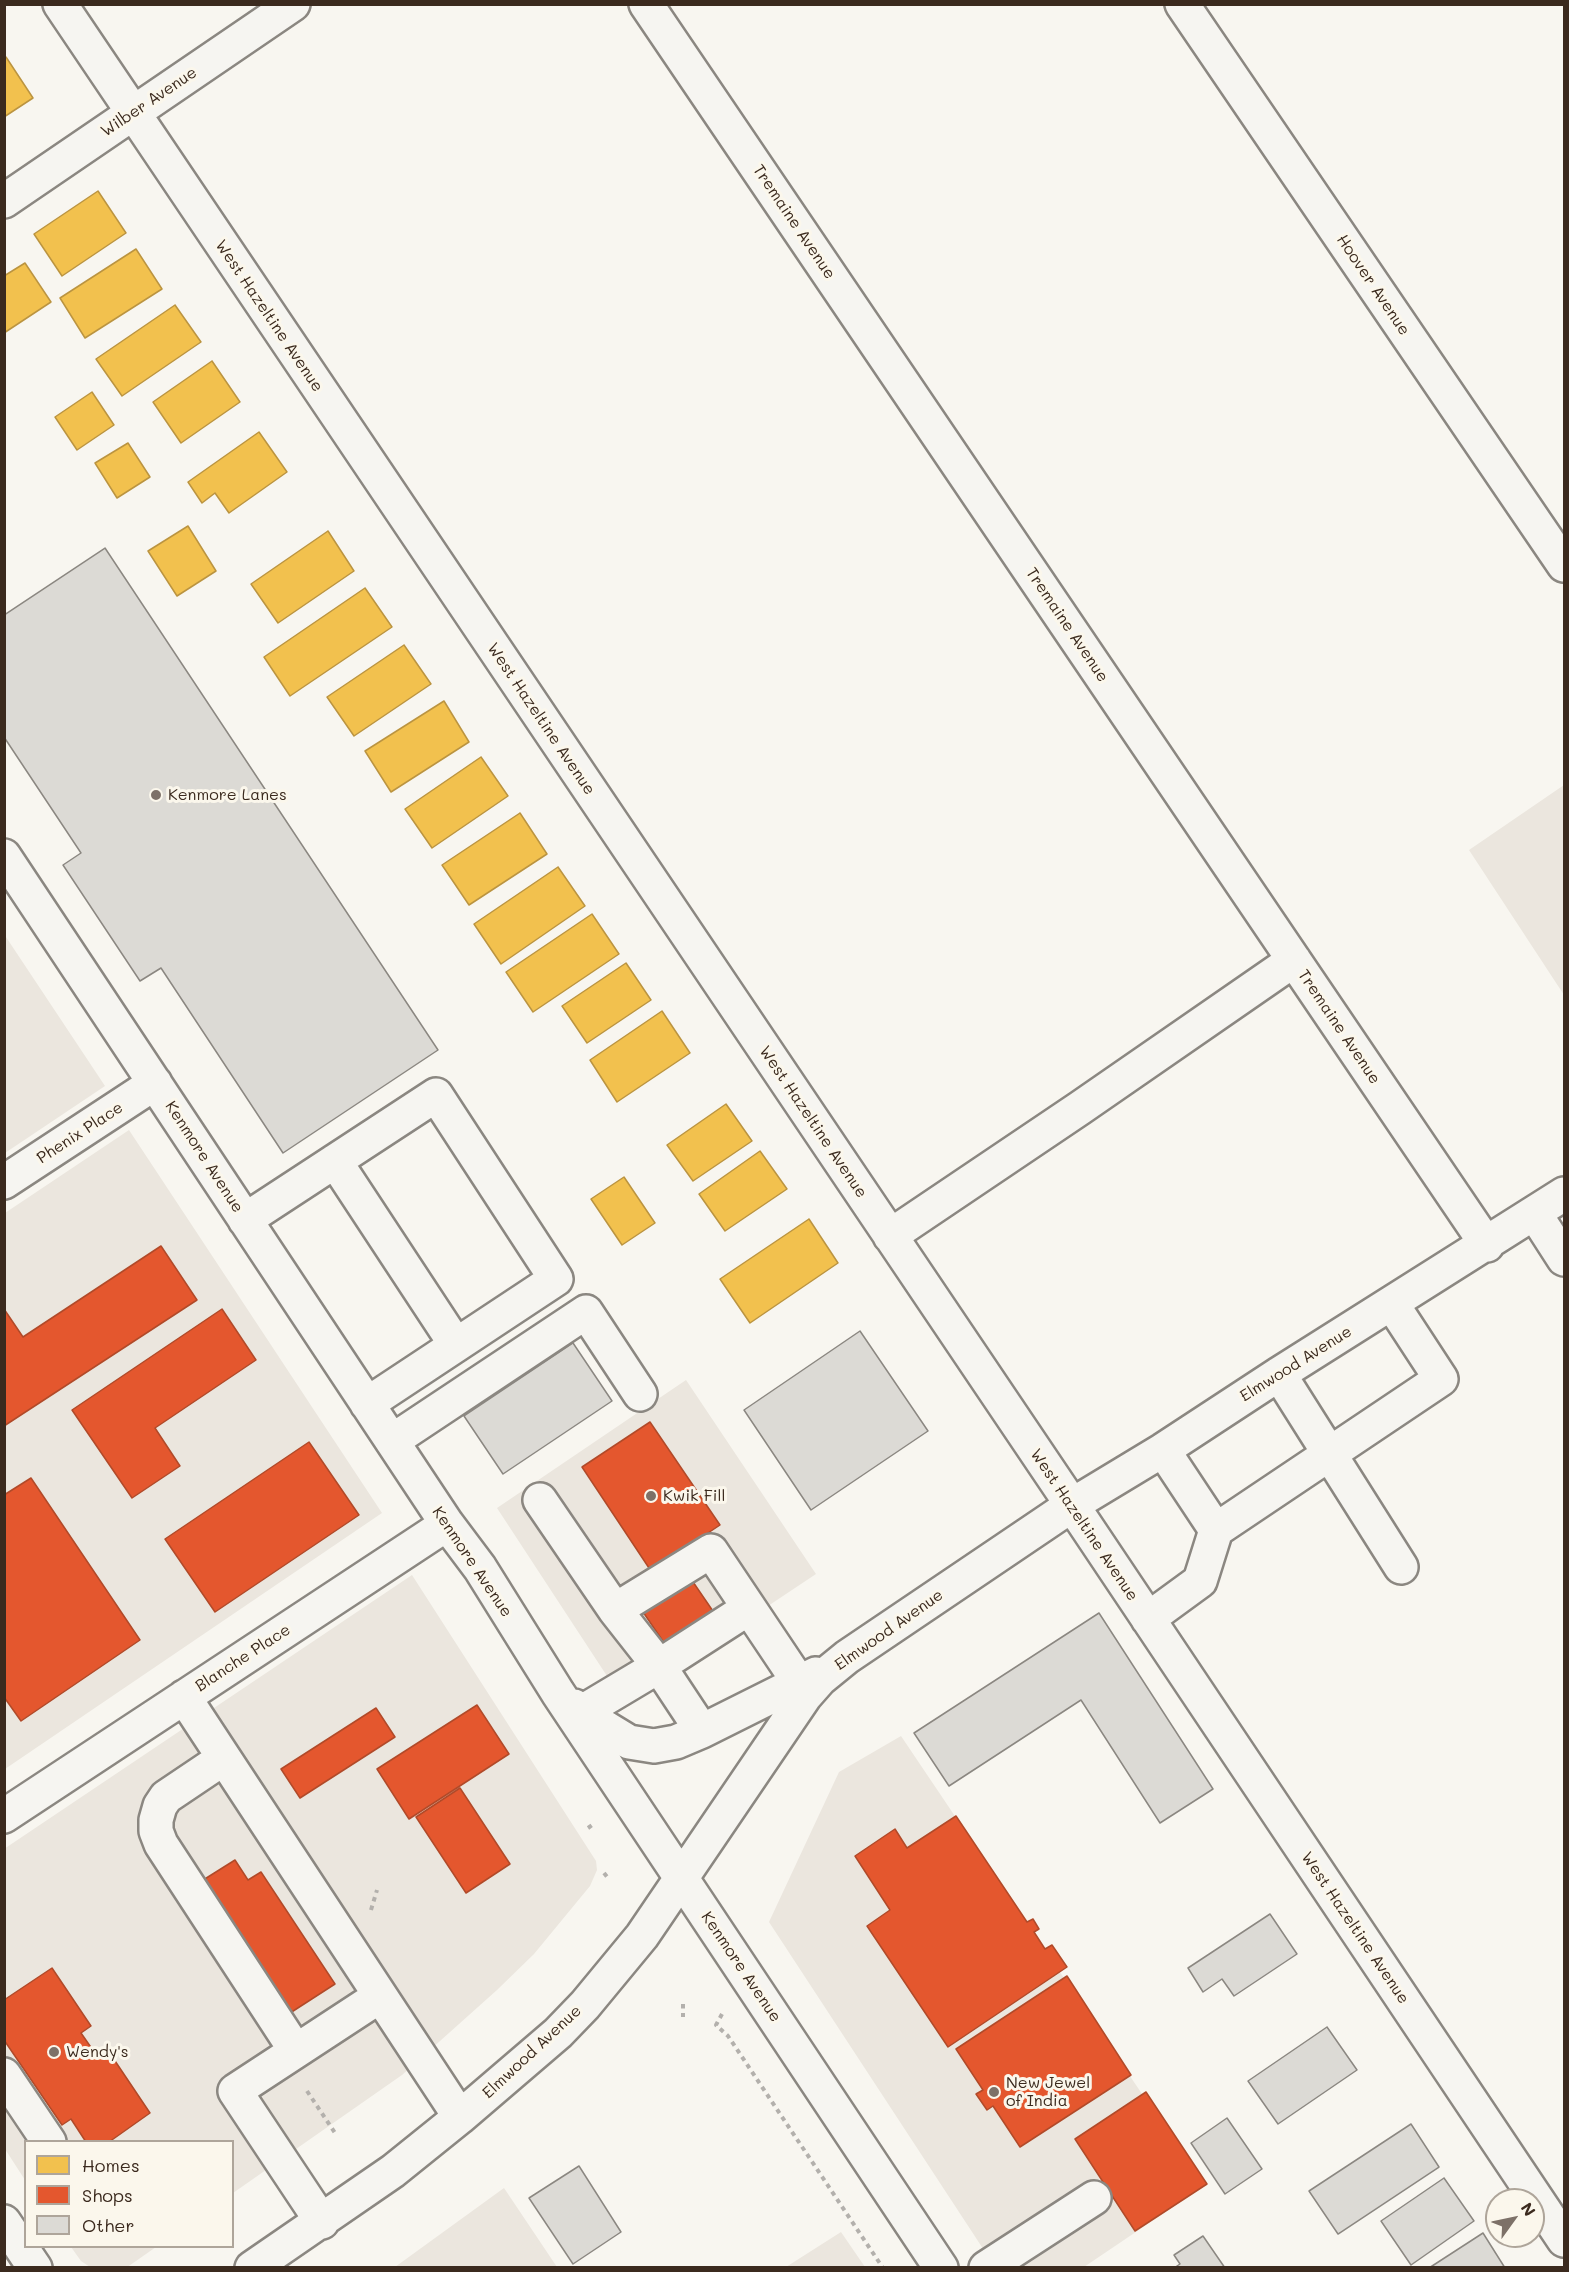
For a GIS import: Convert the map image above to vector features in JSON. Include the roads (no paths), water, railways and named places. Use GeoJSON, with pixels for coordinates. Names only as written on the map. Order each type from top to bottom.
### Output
{"type":"FeatureCollection","features":[{"type":"Feature","properties":{"kind":"street","name":"West Hazeltine Avenue"},"geometry":{"type":"LineString","coordinates":[[60,4],[1072,1505],[1564,2240]]}},
{"type":"Feature","properties":{"kind":"street","name":"Wilber Avenue"},"geometry":{"type":"LineString","coordinates":[[4,201],[293,4]]}},
{"type":"Feature","properties":{"kind":"street","name":"Tremaine Avenue"},"geometry":{"type":"LineString","coordinates":[[646,4],[1487,1245]]}},
{"type":"Feature","properties":{"kind":"street","name":"Hoover Avenue"},"geometry":{"type":"LineString","coordinates":[[1182,4],[1564,565]]}},
{"type":"Feature","properties":{"kind":"street","name":"Kenmore Avenue"},"geometry":{"type":"LineString","coordinates":[[4,856],[447,1524],[480,1568],[570,1702],[681,1878],[941,2268]]}},
{"type":"Feature","properties":{"kind":"street"},"geometry":{"type":"LineString","coordinates":[[890,1236],[1294,960]]}},
{"type":"Feature","properties":{"kind":"street","name":"Phenix Place"},"geometry":{"type":"LineString","coordinates":[[4,1182],[154,1083]]}},
{"type":"Feature","properties":{"kind":"street"},"geometry":{"type":"LineString","coordinates":[[245,1220],[436,1095],[556,1279],[367,1404]]}},
{"type":"Feature","properties":{"kind":"street"},"geometry":{"type":"LineString","coordinates":[[336,1161],[456,1346]]}},
{"type":"Feature","properties":{"kind":"street","name":"Elmwood Avenue"},"geometry":{"type":"LineString","coordinates":[[252,2268],[393,2171],[540,2049],[585,2005],[642,1936],[805,1696],[820,1679],[847,1657],[1072,1505],[1164,1450],[1279,1374],[1487,1245],[1564,1194]]}},
{"type":"Feature","properties":{"kind":"street"},"geometry":{"type":"LineString","coordinates":[[1534,1214],[1564,1259]]}},
{"type":"Feature","properties":{"kind":"street"},"geometry":{"type":"LineString","coordinates":[[1148,1619],[1200,1581],[1216,1530],[1441,1379],[1392,1304]]}},
{"type":"Feature","properties":{"kind":"street"},"geometry":{"type":"LineString","coordinates":[[392,1441],[586,1312],[640,1394]]}},
{"type":"Feature","properties":{"kind":"street"},"geometry":{"type":"LineString","coordinates":[[1279,1374],[1401,1567]]}},
{"type":"Feature","properties":{"kind":"street"},"geometry":{"type":"LineString","coordinates":[[1164,1450],[1216,1530]]}},
{"type":"Feature","properties":{"kind":"street"},"geometry":{"type":"LineString","coordinates":[[540,1500],[615,1610],[659,1666],[702,1731]]}},
{"type":"Feature","properties":{"kind":"street","name":"Blanche Place"},"geometry":{"type":"LineString","coordinates":[[4,1816],[447,1524]]}},
{"type":"Feature","properties":{"kind":"street"},"geometry":{"type":"LineString","coordinates":[[615,1610],[711,1551],[800,1684]]}},
{"type":"Feature","properties":{"kind":"street"},"geometry":{"type":"LineString","coordinates":[[570,1702],[659,1666],[749,1608]]}},
{"type":"Feature","properties":{"kind":"street"},"geometry":{"type":"LineString","coordinates":[[570,1702],[628,1743],[654,1746],[676,1742],[702,1731],[800,1684],[847,1657]]}},
{"type":"Feature","properties":{"kind":"street"},"geometry":{"type":"LineString","coordinates":[[184,1697],[460,2117]]}},
{"type":"Feature","properties":{"kind":"street"},"geometry":{"type":"LineString","coordinates":[[224,1758],[166,1797],[160,1806],[156,1831],[161,1844],[296,2051]]}},
{"type":"Feature","properties":{"kind":"street"},"geometry":{"type":"LineString","coordinates":[[321,2222],[235,2091],[380,1996]]}},
{"type":"Feature","properties":{"kind":"street"},"geometry":{"type":"LineString","coordinates":[[4,2075],[48,2140]]}},
{"type":"Feature","properties":{"kind":"street"},"geometry":{"type":"LineString","coordinates":[[986,2268],[1094,2198]]}},
{"type":"Feature","properties":{"kind":"street"},"geometry":{"type":"LineString","coordinates":[[4,2222],[35,2268]]}},
{"type":"Feature","properties":{"kind":"place","name":"Kenmore Lanes"},"geometry":{"type":"Point","coordinates":[156,795]}},
{"type":"Feature","properties":{"kind":"place","name":"Kwik Fill"},"geometry":{"type":"Point","coordinates":[651,1496]}},
{"type":"Feature","properties":{"kind":"place","name":"Wendy's"},"geometry":{"type":"Point","coordinates":[54,2052]}},
{"type":"Feature","properties":{"kind":"place","name":"New Jewel of India"},"geometry":{"type":"Point","coordinates":[994,2092]}}]}
